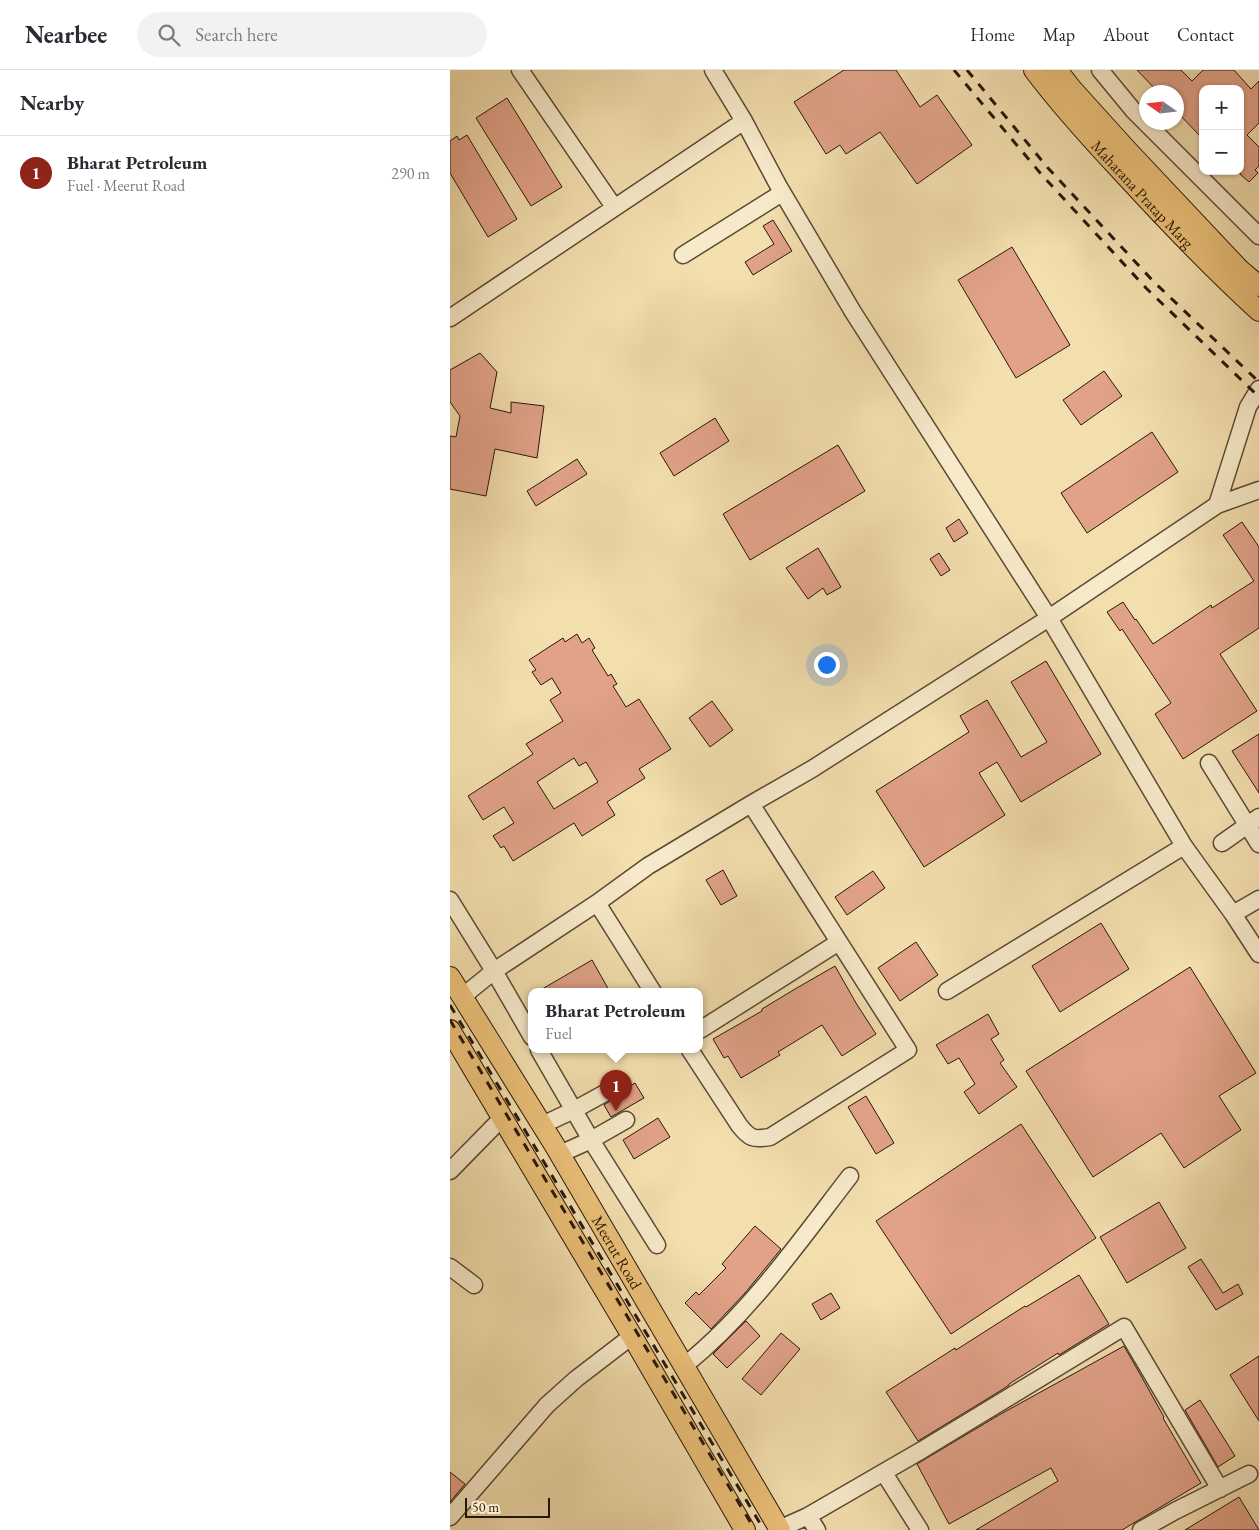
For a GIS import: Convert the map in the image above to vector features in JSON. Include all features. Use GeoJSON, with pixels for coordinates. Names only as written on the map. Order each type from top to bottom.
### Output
{"type":"FeatureCollection","features":[{"type":"Feature","properties":{"kind":"main road","name":"Maharana Pratap Marg"},"geometry":{"type":"LineString","coordinates":[[1034,70],[1054,97],[1172,227],[1259,311]]}},
{"type":"Feature","properties":{"kind":"main road","name":"Maharana Pratap Marg"},"geometry":{"type":"LineString","coordinates":[[1057,70],[1134,157],[1240,270],[1259,286]]}},
{"type":"Feature","properties":{"kind":"main road","name":"Meerut Road"},"geometry":{"type":"LineString","coordinates":[[450,977],[456,1001],[560,1154],[779,1530]]}},
{"type":"Feature","properties":{"kind":"main road","name":"Meerut Road"},"geometry":{"type":"LineString","coordinates":[[450,1030],[745,1530]]}},
{"type":"Feature","properties":{"kind":"street"},"geometry":{"type":"LineString","coordinates":[[520,70],[614,207]]}},
{"type":"Feature","properties":{"kind":"street"},"geometry":{"type":"LineString","coordinates":[[713,70],[744,121],[782,193],[853,312],[1049,618],[1184,846],[1259,954]]}},
{"type":"Feature","properties":{"kind":"street"},"geometry":{"type":"LineString","coordinates":[[1100,70],[1133,110],[1259,236]]}},
{"type":"Feature","properties":{"kind":"street"},"geometry":{"type":"LineString","coordinates":[[450,318],[744,121]]}},
{"type":"Feature","properties":{"kind":"street"},"geometry":{"type":"LineString","coordinates":[[683,256],[782,193]]}},
{"type":"Feature","properties":{"kind":"street"},"geometry":{"type":"LineString","coordinates":[[1217,505],[1248,407],[1259,390]]}},
{"type":"Feature","properties":{"kind":"street"},"geometry":{"type":"LineString","coordinates":[[456,1001],[494,971],[597,903],[648,866],[812,769],[1049,618],[1217,505],[1259,490]]}},
{"type":"Feature","properties":{"kind":"street"},"geometry":{"type":"LineString","coordinates":[[1209,763],[1253,821],[1259,844]]}},
{"type":"Feature","properties":{"kind":"street"},"geometry":{"type":"LineString","coordinates":[[692,1053],[739,1125],[747,1135],[758,1140],[770,1137],[908,1050],[751,804]]}},
{"type":"Feature","properties":{"kind":"street"},"geometry":{"type":"LineString","coordinates":[[1222,843],[1253,821]]}},
{"type":"Feature","properties":{"kind":"street"},"geometry":{"type":"LineString","coordinates":[[947,991],[1184,846]]}},
{"type":"Feature","properties":{"kind":"street"},"geometry":{"type":"LineString","coordinates":[[1233,914],[1259,899]]}},
{"type":"Feature","properties":{"kind":"street"},"geometry":{"type":"LineString","coordinates":[[450,900],[528,1030]]}},
{"type":"Feature","properties":{"kind":"street"},"geometry":{"type":"LineString","coordinates":[[597,903],[651,988]]}},
{"type":"Feature","properties":{"kind":"street"},"geometry":{"type":"LineString","coordinates":[[703,1028],[839,942]]}},
{"type":"Feature","properties":{"kind":"street"},"geometry":{"type":"LineString","coordinates":[[541,1053],[591,1140],[657,1245]]}},
{"type":"Feature","properties":{"kind":"street"},"geometry":{"type":"LineString","coordinates":[[542,1126],[605,1093]]}},
{"type":"Feature","properties":{"kind":"street"},"geometry":{"type":"LineString","coordinates":[[450,1171],[502,1118]]}},
{"type":"Feature","properties":{"kind":"street"},"geometry":{"type":"LineString","coordinates":[[560,1154],[591,1140],[626,1120]]}},
{"type":"Feature","properties":{"kind":"street"},"geometry":{"type":"LineString","coordinates":[[684,1366],[699,1354],[750,1304],[850,1176]]}},
{"type":"Feature","properties":{"kind":"street"},"geometry":{"type":"LineString","coordinates":[[450,1266],[474,1285]]}},
{"type":"Feature","properties":{"kind":"street"},"geometry":{"type":"LineString","coordinates":[[779,1530],[812,1523],[884,1473],[1124,1328],[1220,1489]]}},
{"type":"Feature","properties":{"kind":"street"},"geometry":{"type":"LineString","coordinates":[[450,1517],[547,1405],[576,1379],[632,1336]]}},
{"type":"Feature","properties":{"kind":"street"},"geometry":{"type":"LineString","coordinates":[[884,1473],[920,1530]]}},
{"type":"Feature","properties":{"kind":"street"},"geometry":{"type":"LineString","coordinates":[[1141,1530],[1249,1474]]}},
{"type":"Feature","properties":{"kind":"building"},"geometry":{"type":"Polygon","coordinates":[[[844,70],[896,70],[920,107],[937,95],[972,145],[917,184],[880,132],[846,154],[840,145],[826,154],[794,102],[844,70]]]}},
{"type":"Feature","properties":{"kind":"building"},"geometry":{"type":"Polygon","coordinates":[[[1137,70],[1181,70],[1192,81],[1203,70],[1234,70],[1251,89],[1259,81],[1259,123],[1247,135],[1259,147],[1259,166],[1255,170],[1258,173],[1249,182],[1241,175],[1244,175],[1244,85],[1199,85],[1199,135],[1184,119],[1184,85],[1151,85],[1137,70]]]}},
{"type":"Feature","properties":{"kind":"building"},"geometry":{"type":"Polygon","coordinates":[[[507,98],[562,187],[531,206],[476,118],[507,98]]]}},
{"type":"Feature","properties":{"kind":"building"},"geometry":{"type":"Polygon","coordinates":[[[467,135],[517,219],[488,237],[450,173],[450,141],[457,136],[459,140],[467,135]]]}},
{"type":"Feature","properties":{"kind":"building"},"geometry":{"type":"Polygon","coordinates":[[[773,220],[792,251],[753,275],[745,262],[774,244],[763,226],[773,220]]]}},
{"type":"Feature","properties":{"kind":"building"},"geometry":{"type":"Polygon","coordinates":[[[1012,247],[1070,345],[1016,378],[958,280],[1012,247]]]}},
{"type":"Feature","properties":{"kind":"building"},"geometry":{"type":"Polygon","coordinates":[[[480,353],[497,372],[490,408],[511,413],[511,402],[544,406],[537,458],[495,449],[486,496],[450,489],[450,436],[456,437],[460,416],[450,402],[450,370],[480,353]]]}},
{"type":"Feature","properties":{"kind":"building"},"geometry":{"type":"Polygon","coordinates":[[[1104,371],[1122,396],[1081,425],[1063,400],[1104,371]]]}},
{"type":"Feature","properties":{"kind":"building"},"geometry":{"type":"Polygon","coordinates":[[[715,418],[729,441],[674,476],[660,453],[715,418]]]}},
{"type":"Feature","properties":{"kind":"building"},"geometry":{"type":"Polygon","coordinates":[[[1152,432],[1178,472],[1087,533],[1061,493],[1152,432]]]}},
{"type":"Feature","properties":{"kind":"building"},"geometry":{"type":"Polygon","coordinates":[[[838,445],[865,491],[750,560],[723,514],[838,445]]]}},
{"type":"Feature","properties":{"kind":"building"},"geometry":{"type":"Polygon","coordinates":[[[577,459],[587,474],[536,506],[527,491],[577,459]]]}},
{"type":"Feature","properties":{"kind":"building"},"geometry":{"type":"Polygon","coordinates":[[[959,519],[968,533],[954,542],[946,528],[959,519]]]}},
{"type":"Feature","properties":{"kind":"building"},"geometry":{"type":"Polygon","coordinates":[[[1242,522],[1259,547],[1259,628],[1220,654],[1257,711],[1183,759],[1155,714],[1171,703],[1122,629],[1120,631],[1107,612],[1123,602],[1153,644],[1211,605],[1212,608],[1254,581],[1223,535],[1242,522]]]}},
{"type":"Feature","properties":{"kind":"building"},"geometry":{"type":"Polygon","coordinates":[[[818,548],[841,587],[827,595],[823,588],[808,599],[786,568],[818,548]]]}},
{"type":"Feature","properties":{"kind":"building"},"geometry":{"type":"Polygon","coordinates":[[[939,553],[950,570],[941,576],[930,559],[939,553]]]}},
{"type":"Feature","properties":{"kind":"building"},"geometry":{"type":"Polygon","coordinates":[[[577,634],[582,643],[589,638],[595,648],[592,650],[608,676],[611,674],[617,684],[613,686],[626,707],[639,699],[671,749],[639,769],[645,778],[607,802],[615,815],[582,836],[574,823],[513,861],[504,846],[501,848],[493,836],[514,823],[504,807],[483,820],[468,796],[533,754],[526,744],[563,721],[550,700],[561,693],[552,678],[541,685],[532,672],[536,670],[529,660],[563,638],[565,642],[577,634]],[[574,758],[537,782],[554,809],[598,782],[586,762],[579,766],[574,758]]]}},
{"type":"Feature","properties":{"kind":"building"},"geometry":{"type":"Polygon","coordinates":[[[1046,661],[1101,754],[1021,802],[997,762],[979,773],[1005,815],[924,867],[876,791],[969,732],[960,716],[987,700],[1021,757],[1047,742],[1011,682],[1046,661]]]}},
{"type":"Feature","properties":{"kind":"building"},"geometry":{"type":"Polygon","coordinates":[[[712,701],[733,730],[710,747],[689,718],[712,701]]]}},
{"type":"Feature","properties":{"kind":"building"},"geometry":{"type":"Polygon","coordinates":[[[1259,734],[1259,793],[1232,751],[1259,734]]]}},
{"type":"Feature","properties":{"kind":"building"},"geometry":{"type":"Polygon","coordinates":[[[723,870],[737,896],[721,905],[706,880],[723,870]]]}},
{"type":"Feature","properties":{"kind":"building"},"geometry":{"type":"Polygon","coordinates":[[[873,871],[885,888],[847,915],[835,897],[873,871]]]}},
{"type":"Feature","properties":{"kind":"building"},"geometry":{"type":"Polygon","coordinates":[[[1101,923],[1129,969],[1060,1012],[1032,966],[1101,923]]]}},
{"type":"Feature","properties":{"kind":"building"},"geometry":{"type":"Polygon","coordinates":[[[916,942],[938,975],[900,1001],[878,968],[916,942]]]}},
{"type":"Feature","properties":{"kind":"building"},"geometry":{"type":"Polygon","coordinates":[[[592,960],[608,988],[544,988],[592,960]]]}},
{"type":"Feature","properties":{"kind":"building"},"geometry":{"type":"Polygon","coordinates":[[[835,966],[876,1034],[842,1056],[822,1025],[778,1052],[780,1055],[741,1078],[728,1056],[724,1058],[713,1039],[835,966]]]}},
{"type":"Feature","properties":{"kind":"building"},"geometry":{"type":"Polygon","coordinates":[[[1190,967],[1256,1073],[1219,1096],[1241,1130],[1184,1168],[1161,1133],[1093,1177],[1026,1071],[1190,967]]]}},
{"type":"Feature","properties":{"kind":"building"},"geometry":{"type":"Polygon","coordinates":[[[988,1014],[999,1034],[991,1039],[1004,1060],[1000,1063],[1017,1087],[979,1114],[964,1092],[975,1084],[959,1058],[948,1064],[936,1045],[988,1014]]]}},
{"type":"Feature","properties":{"kind":"building"},"geometry":{"type":"Polygon","coordinates":[[[635,1083],[644,1098],[611,1117],[604,1105],[614,1096],[635,1083]]]}},
{"type":"Feature","properties":{"kind":"building"},"geometry":{"type":"Polygon","coordinates":[[[866,1096],[894,1143],[876,1154],[848,1107],[866,1096]]]}},
{"type":"Feature","properties":{"kind":"building"},"geometry":{"type":"Polygon","coordinates":[[[658,1118],[670,1137],[634,1159],[623,1140],[658,1118]]]}},
{"type":"Feature","properties":{"kind":"building"},"geometry":{"type":"Polygon","coordinates":[[[1021,1124],[1096,1238],[951,1334],[876,1221],[1021,1124]]]}},
{"type":"Feature","properties":{"kind":"building"},"geometry":{"type":"Polygon","coordinates":[[[1159,1202],[1186,1248],[1127,1283],[1100,1237],[1159,1202]]]}},
{"type":"Feature","properties":{"kind":"building"},"geometry":{"type":"Polygon","coordinates":[[[755,1226],[781,1249],[745,1293],[711,1329],[685,1303],[696,1292],[699,1295],[726,1268],[722,1264],[755,1226]]]}},
{"type":"Feature","properties":{"kind":"building"},"geometry":{"type":"Polygon","coordinates":[[[1201,1259],[1223,1293],[1238,1284],[1243,1294],[1216,1310],[1188,1267],[1201,1259]]]}},
{"type":"Feature","properties":{"kind":"building"},"geometry":{"type":"Polygon","coordinates":[[[1079,1275],[1109,1324],[1059,1355],[1058,1353],[918,1441],[886,1392],[955,1348],[956,1350],[1025,1306],[1079,1275]]]}},
{"type":"Feature","properties":{"kind":"building"},"geometry":{"type":"Polygon","coordinates":[[[831,1293],[840,1308],[821,1320],[812,1304],[831,1293]]]}},
{"type":"Feature","properties":{"kind":"building"},"geometry":{"type":"Polygon","coordinates":[[[746,1321],[760,1336],[727,1368],[713,1354],[746,1321]]]}},
{"type":"Feature","properties":{"kind":"building"},"geometry":{"type":"Polygon","coordinates":[[[781,1333],[800,1349],[761,1395],[742,1379],[781,1333]]]}},
{"type":"Feature","properties":{"kind":"building"},"geometry":{"type":"Polygon","coordinates":[[[1124,1346],[1201,1483],[1122,1530],[976,1530],[1058,1481],[1051,1468],[949,1524],[917,1464],[999,1415],[1124,1346]]]}},
{"type":"Feature","properties":{"kind":"building"},"geometry":{"type":"Polygon","coordinates":[[[1259,1356],[1259,1421],[1230,1375],[1259,1356]]]}},
{"type":"Feature","properties":{"kind":"building"},"geometry":{"type":"Polygon","coordinates":[[[1200,1400],[1235,1456],[1218,1467],[1185,1410],[1200,1400]]]}},
{"type":"Feature","properties":{"kind":"building"},"geometry":{"type":"Polygon","coordinates":[[[450,1472],[465,1484],[450,1502],[450,1472]]]}},
{"type":"Feature","properties":{"kind":"building"},"geometry":{"type":"Polygon","coordinates":[[[1239,1497],[1259,1530],[1185,1530],[1239,1497]]]}},
{"type":"Feature","properties":{"kind":"railway"},"geometry":{"type":"LineString","coordinates":[[954,70],[1041,174],[1146,288],[1259,397]]}},
{"type":"Feature","properties":{"kind":"railway"},"geometry":{"type":"LineString","coordinates":[[967,70],[1048,168],[1154,282],[1259,382]]}},
{"type":"Feature","properties":{"kind":"railway"},"geometry":{"type":"LineString","coordinates":[[450,1005],[764,1530]]}},
{"type":"Feature","properties":{"kind":"railway"},"geometry":{"type":"LineString","coordinates":[[450,1020],[755,1530]]}},
{"type":"Feature","properties":{"kind":"place","name":"Bharat Petroleum"},"geometry":{"type":"Point","coordinates":[616,1111]}}]}
